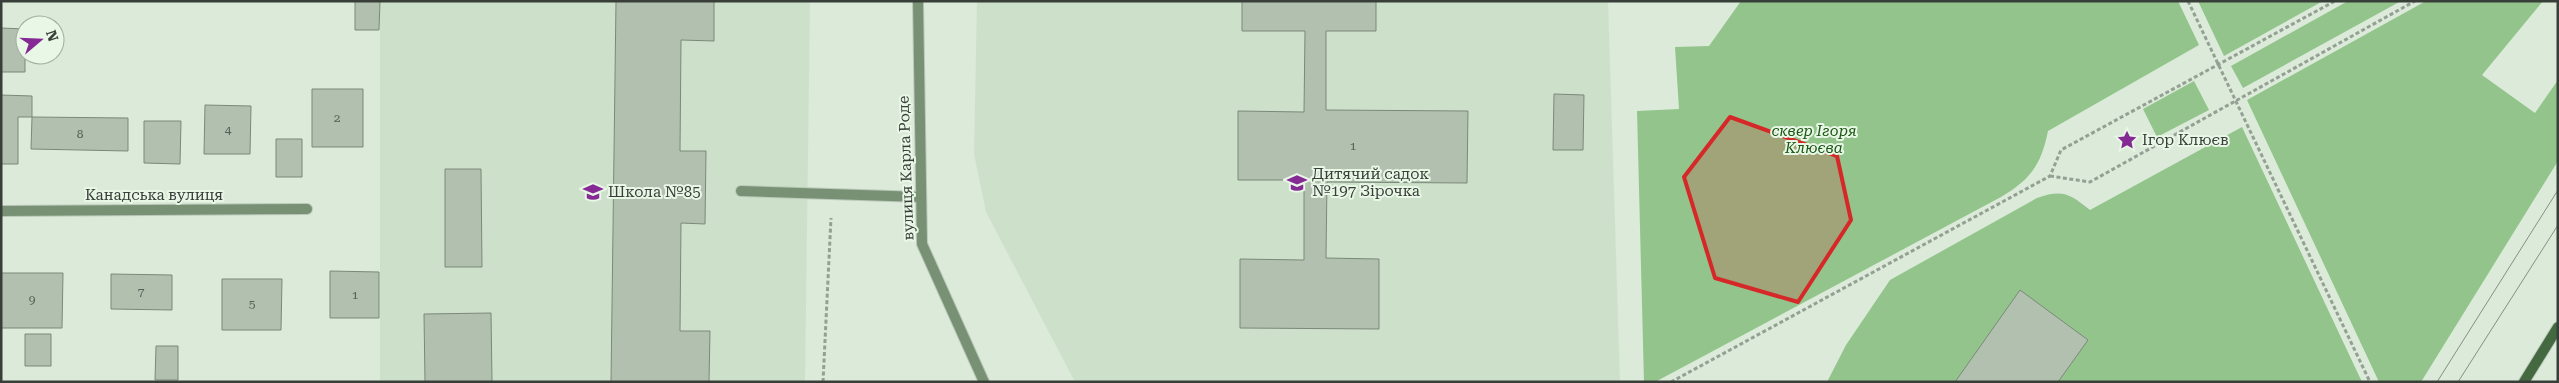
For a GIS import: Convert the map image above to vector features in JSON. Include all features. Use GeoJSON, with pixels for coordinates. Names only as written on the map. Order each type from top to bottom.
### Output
{"type":"FeatureCollection","features":[{"type":"Feature","properties":{"kind":"main road"},"geometry":{"type":"LineString","coordinates":[[2524,382],[2558,327]]}},
{"type":"Feature","properties":{"kind":"street","name":"вулиця Карла Роде"},"geometry":{"type":"LineString","coordinates":[[918,1],[922,244],[984,382]]}},
{"type":"Feature","properties":{"kind":"street"},"geometry":{"type":"LineString","coordinates":[[741,192],[921,197]]}},
{"type":"Feature","properties":{"kind":"street","name":"Канадська вулиця"},"geometry":{"type":"LineString","coordinates":[[1,211],[306,209]]}},
{"type":"Feature","properties":{"kind":"path"},"geometry":{"type":"LineString","coordinates":[[2188,1],[2237,100],[2370,382]]}},
{"type":"Feature","properties":{"kind":"path"},"geometry":{"type":"LineString","coordinates":[[2050,176],[2061,150],[2335,1]]}},
{"type":"Feature","properties":{"kind":"path"},"geometry":{"type":"LineString","coordinates":[[1671,382],[2050,176],[2090,182],[2415,1]]}},
{"type":"Feature","properties":{"kind":"path"},"geometry":{"type":"LineString","coordinates":[[823,382],[832,194]]}},
{"type":"Feature","properties":{"kind":"highlighted area"},"geometry":{"type":"Polygon","coordinates":[[[1730,117],[1837,156],[1851,220],[1798,302],[1715,278],[1684,177],[1730,117]]]}},
{"type":"Feature","properties":{"kind":"shaded area","name":"Школа №85"},"geometry":{"type":"Polygon","coordinates":[[[380,1],[810,1],[805,382],[380,382],[380,1]]]}},
{"type":"Feature","properties":{"kind":"shaded area","name":"Дитячий садок №197 Зірочка"},"geometry":{"type":"Polygon","coordinates":[[[977,1],[1608,1],[1620,382],[1075,382],[986,212],[974,154],[977,1]]]}},
{"type":"Feature","properties":{"kind":"green space","name":"сквер Ігоря Клюєва"},"geometry":{"type":"Polygon","coordinates":[[[1741,1],[2178,1],[2199,45],[2048,131],[2042,153],[2033,170],[2020,184],[2001,197],[1655,382],[1644,382],[1637,111],[1679,109],[1675,47],[1709,46],[1741,1]]]}},
{"type":"Feature","properties":{"kind":"green space"},"geometry":{"type":"Polygon","coordinates":[[[2198,1],[2323,1],[2224,56],[2198,1]]]}},
{"type":"Feature","properties":{"kind":"green space"},"geometry":{"type":"Polygon","coordinates":[[[2348,1],[2401,1],[2243,88],[2231,66],[2348,1]]]}},
{"type":"Feature","properties":{"kind":"green space"},"geometry":{"type":"Polygon","coordinates":[[[2426,1],[2543,1],[2482,75],[2535,113],[2558,80],[2558,161],[2421,382],[2379,382],[2247,100],[2426,1]]]}},
{"type":"Feature","properties":{"kind":"green space"},"geometry":{"type":"Polygon","coordinates":[[[2194,81],[2209,110],[2157,137],[2143,109],[2194,81]]]}},
{"type":"Feature","properties":{"kind":"green space"},"geometry":{"type":"Polygon","coordinates":[[[2242,127],[2362,382],[1827,382],[1846,345],[1890,280],[2037,198],[2053,194],[2066,195],[2077,200],[2090,210],[2242,127]]]}},
{"type":"Feature","properties":{"kind":"building"},"geometry":{"type":"Polygon","coordinates":[[[355,1],[380,1],[379,30],[355,30],[355,1]]]}},
{"type":"Feature","properties":{"kind":"building"},"geometry":{"type":"Polygon","coordinates":[[[616,1],[714,1],[714,41],[681,40],[680,151],[706,151],[705,224],[681,223],[680,331],[710,331],[709,382],[611,382],[616,1]]]}},
{"type":"Feature","properties":{"kind":"building"},"geometry":{"type":"Polygon","coordinates":[[[1242,1],[1376,1],[1376,31],[1326,31],[1326,110],[1468,111],[1467,183],[1327,182],[1326,258],[1379,259],[1379,329],[1240,328],[1240,259],[1304,260],[1304,180],[1238,180],[1238,111],[1304,112],[1305,31],[1242,31],[1242,1]]]}},
{"type":"Feature","properties":{"kind":"building"},"geometry":{"type":"Polygon","coordinates":[[[1,28],[15,29],[15,65],[25,65],[25,72],[1,72],[1,28]]]}},
{"type":"Feature","properties":{"kind":"building"},"geometry":{"type":"Polygon","coordinates":[[[312,89],[363,89],[363,147],[312,147],[312,89]]]}},
{"type":"Feature","properties":{"kind":"building"},"geometry":{"type":"Polygon","coordinates":[[[1554,94],[1584,95],[1583,150],[1553,150],[1554,94]]]}},
{"type":"Feature","properties":{"kind":"building"},"geometry":{"type":"Polygon","coordinates":[[[1,95],[32,96],[32,117],[18,117],[18,164],[1,164],[1,95]]]}},
{"type":"Feature","properties":{"kind":"building"},"geometry":{"type":"Polygon","coordinates":[[[205,105],[251,106],[250,154],[204,154],[205,105]]]}},
{"type":"Feature","properties":{"kind":"building"},"geometry":{"type":"Polygon","coordinates":[[[32,117],[128,118],[128,151],[31,149],[32,117]]]}},
{"type":"Feature","properties":{"kind":"building"},"geometry":{"type":"Polygon","coordinates":[[[144,121],[181,121],[180,164],[144,163],[144,121]]]}},
{"type":"Feature","properties":{"kind":"building"},"geometry":{"type":"Polygon","coordinates":[[[276,139],[302,139],[302,177],[276,177],[276,139]]]}},
{"type":"Feature","properties":{"kind":"building"},"geometry":{"type":"Polygon","coordinates":[[[445,169],[481,169],[482,267],[445,267],[445,169]]]}},
{"type":"Feature","properties":{"kind":"building"},"geometry":{"type":"Polygon","coordinates":[[[330,271],[379,272],[379,318],[330,318],[330,271]]]}},
{"type":"Feature","properties":{"kind":"building"},"geometry":{"type":"Polygon","coordinates":[[[1,273],[63,273],[62,328],[1,328],[1,273]]]}},
{"type":"Feature","properties":{"kind":"building"},"geometry":{"type":"Polygon","coordinates":[[[111,274],[172,275],[172,310],[111,309],[111,274]]]}},
{"type":"Feature","properties":{"kind":"building"},"geometry":{"type":"Polygon","coordinates":[[[222,279],[282,279],[281,330],[222,330],[222,279]]]}},
{"type":"Feature","properties":{"kind":"building"},"geometry":{"type":"Polygon","coordinates":[[[2020,290],[2088,340],[2058,382],[1955,382],[2020,290]]]}},
{"type":"Feature","properties":{"kind":"building"},"geometry":{"type":"Polygon","coordinates":[[[491,313],[492,382],[425,382],[424,314],[491,313]]]}},
{"type":"Feature","properties":{"kind":"building"},"geometry":{"type":"Polygon","coordinates":[[[25,334],[51,334],[51,366],[25,366],[25,334]]]}},
{"type":"Feature","properties":{"kind":"building"},"geometry":{"type":"Polygon","coordinates":[[[156,346],[178,346],[178,380],[155,380],[156,346]]]}},
{"type":"Feature","properties":{"kind":"tram line"},"geometry":{"type":"LineString","coordinates":[[2437,382],[2558,190]]}},
{"type":"Feature","properties":{"kind":"tram line"},"geometry":{"type":"LineString","coordinates":[[2458,382],[2558,225]]}},
{"type":"Feature","properties":{"kind":"place","name":"Ігор Клюєв"},"geometry":{"type":"Point","coordinates":[2127,140]}},
{"type":"Feature","properties":{"kind":"place","name":"Дитячий садок №197 Зірочка"},"geometry":{"type":"Point","coordinates":[1297,183]}},
{"type":"Feature","properties":{"kind":"place","name":"Школа №85"},"geometry":{"type":"Point","coordinates":[593,192]}}]}
